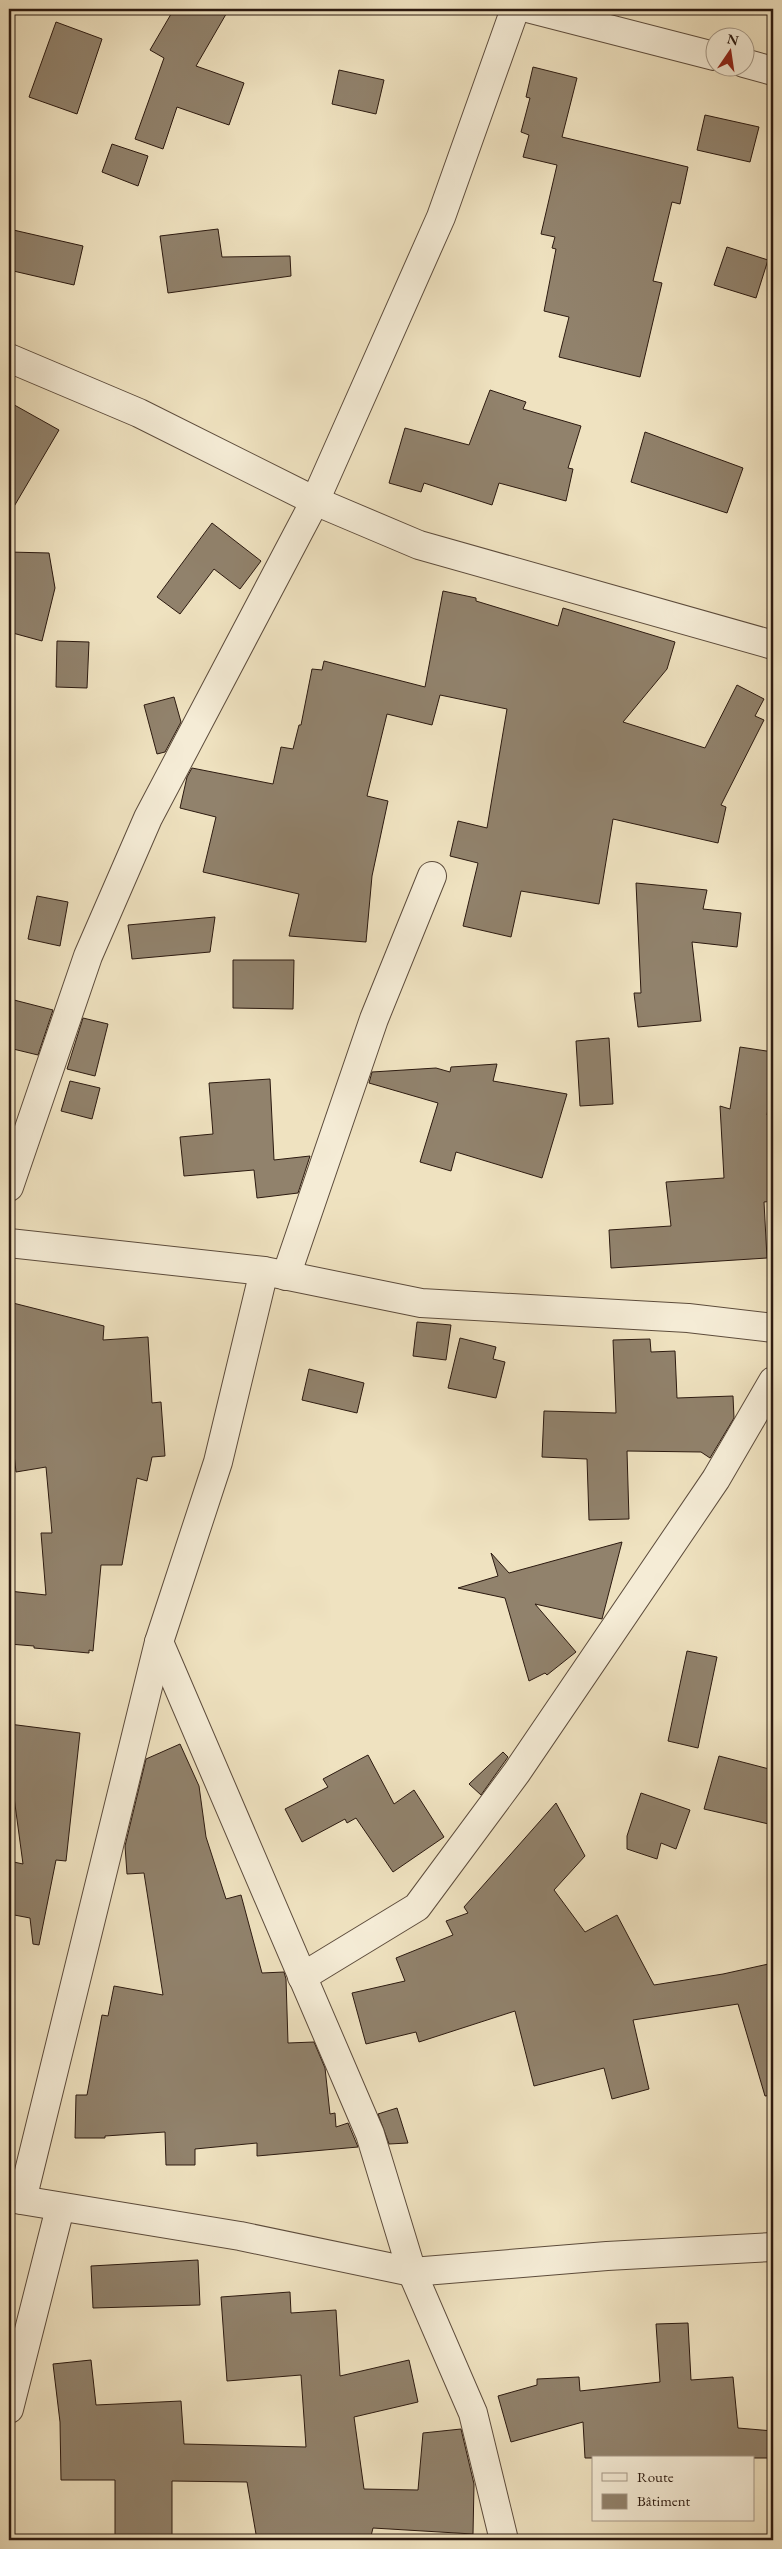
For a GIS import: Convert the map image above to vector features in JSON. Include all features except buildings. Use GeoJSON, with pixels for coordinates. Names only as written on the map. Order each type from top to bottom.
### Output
{"type":"FeatureCollection","features":[{"type":"Feature","properties":{"kind":"street"},"geometry":{"type":"LineString","coordinates":[[9,1187],[88,956],[148,818],[315,501],[441,217],[515,9]]}},
{"type":"Feature","properties":{"kind":"street"},"geometry":{"type":"LineString","coordinates":[[532,9],[704,53]]}},
{"type":"Feature","properties":{"kind":"street"},"geometry":{"type":"LineString","coordinates":[[754,66],[773,71]]}},
{"type":"Feature","properties":{"kind":"street"},"geometry":{"type":"LineString","coordinates":[[9,358],[139,413],[315,501],[420,545],[773,645]]}},
{"type":"Feature","properties":{"kind":"street"},"geometry":{"type":"LineString","coordinates":[[432,876],[275,1274],[218,1462],[159,1642],[15,2199],[60,2208],[240,2236],[412,2272],[606,2256],[773,2247]]}},
{"type":"Feature","properties":{"kind":"street"},"geometry":{"type":"LineString","coordinates":[[9,1243],[275,1274],[421,1303],[688,1318],[773,1328]]}},
{"type":"Feature","properties":{"kind":"street"},"geometry":{"type":"LineString","coordinates":[[302,1977],[417,1907],[517,1772],[683,1528],[716,1479],[773,1381]]}},
{"type":"Feature","properties":{"kind":"street"},"geometry":{"type":"LineString","coordinates":[[159,1642],[370,2134],[412,2272],[473,2413],[504,2540]]}},
{"type":"Feature","properties":{"kind":"street"},"geometry":{"type":"LineString","coordinates":[[9,2409],[60,2208]]}}]}
